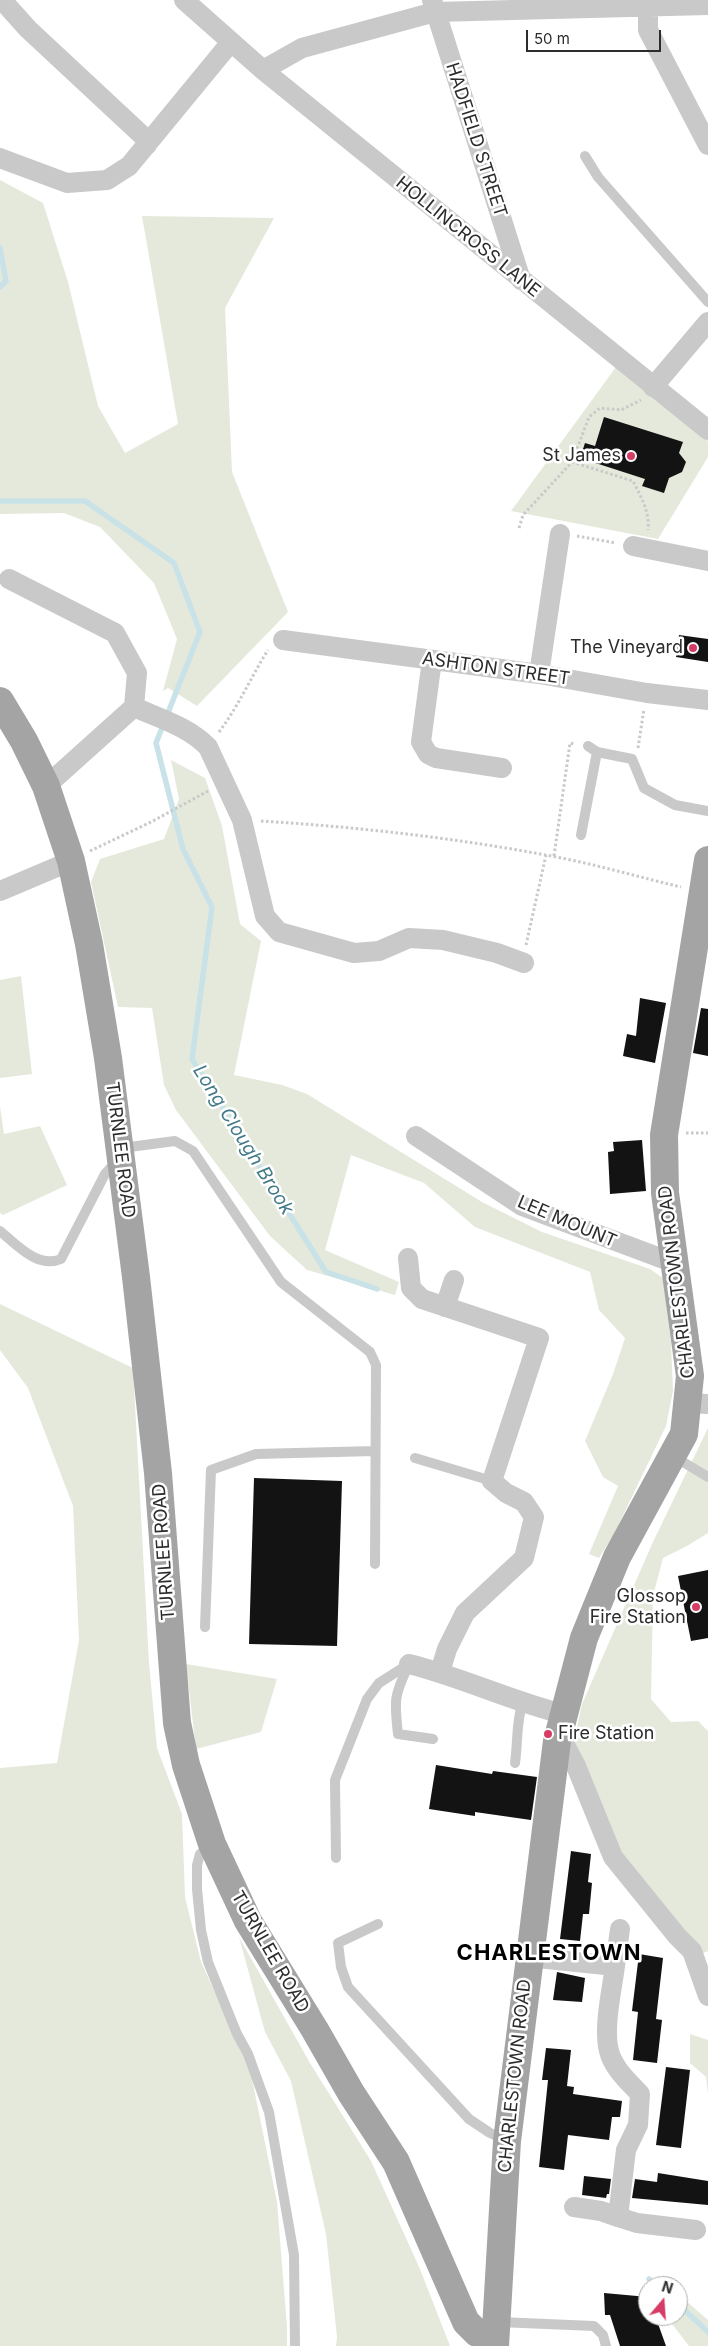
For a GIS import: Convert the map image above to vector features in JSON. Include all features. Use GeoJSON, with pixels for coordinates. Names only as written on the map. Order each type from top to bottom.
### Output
{"type":"FeatureCollection","features":[{"type":"Feature","properties":{"kind":"main road","name":"TURNLEE ROAD"},"geometry":{"type":"LineString","coordinates":[[0,702],[24,741],[46,786],[71,861],[89,944],[122,1155],[158,1473],[177,1723],[186,1765],[212,1844],[248,1921],[351,2093],[396,2162],[466,2322],[477,2333],[495,2335]]}},
{"type":"Feature","properties":{"kind":"main road","name":"CHARLESTOWN ROAD"},"geometry":{"type":"LineString","coordinates":[[495,2335],[507,2141],[528,1958],[557,1741],[584,1638],[618,1557],[684,1434],[698,1403],[690,1376],[665,1193],[664,1135],[701,960],[704,892],[708,860]]}},
{"type":"Feature","properties":{"kind":"street"},"geometry":{"type":"LineString","coordinates":[[2,0],[28,28],[145,138],[147,145]]}},
{"type":"Feature","properties":{"kind":"street","name":"HOLLINCROSS LANE"},"geometry":{"type":"LineString","coordinates":[[184,0],[263,70],[708,430]]}},
{"type":"Feature","properties":{"kind":"street"},"geometry":{"type":"LineString","coordinates":[[263,70],[302,48],[433,6],[572,5],[648,7],[708,4]]}},
{"type":"Feature","properties":{"kind":"street","name":"HADFIELD STREET"},"geometry":{"type":"LineString","coordinates":[[433,6],[521,280]]}},
{"type":"Feature","properties":{"kind":"street"},"geometry":{"type":"LineString","coordinates":[[648,7],[648,30],[708,145]]}},
{"type":"Feature","properties":{"kind":"street"},"geometry":{"type":"LineString","coordinates":[[0,158],[67,183],[107,180],[128,166],[147,145],[231,42]]}},
{"type":"Feature","properties":{"kind":"street"},"geometry":{"type":"LineString","coordinates":[[653,387],[708,322]]}},
{"type":"Feature","properties":{"kind":"street"},"geometry":{"type":"LineString","coordinates":[[539,674],[560,534]]}},
{"type":"Feature","properties":{"kind":"street"},"geometry":{"type":"LineString","coordinates":[[640,548],[708,561]]}},
{"type":"Feature","properties":{"kind":"street"},"geometry":{"type":"LineString","coordinates":[[9,579],[115,632],[137,673],[143,711]]}},
{"type":"Feature","properties":{"kind":"street","name":"ASHTON STREET"},"geometry":{"type":"LineString","coordinates":[[283,640],[539,674],[647,693],[708,700]]}},
{"type":"Feature","properties":{"kind":"street"},"geometry":{"type":"LineString","coordinates":[[432,660],[421,742],[428,754],[436,758],[502,768]]}},
{"type":"Feature","properties":{"kind":"street"},"geometry":{"type":"LineString","coordinates":[[143,711],[185,730],[200,739],[208,747],[226,782],[242,820],[265,916],[279,932],[354,952],[379,951],[409,938],[443,940],[496,953],[524,963]]}},
{"type":"Feature","properties":{"kind":"street"},"geometry":{"type":"LineString","coordinates":[[46,786],[143,711]]}},
{"type":"Feature","properties":{"kind":"street"},"geometry":{"type":"LineString","coordinates":[[0,892],[71,861]]}},
{"type":"Feature","properties":{"kind":"street","name":"LEE MOUNT"},"geometry":{"type":"LineString","coordinates":[[416,1136],[522,1206],[674,1263]]}},
{"type":"Feature","properties":{"kind":"street"},"geometry":{"type":"LineString","coordinates":[[408,1258],[411,1288],[422,1299],[539,1338],[492,1481],[506,1493],[524,1502],[534,1517],[531,1536],[524,1558],[465,1613],[451,1641],[440,1672]]}},
{"type":"Feature","properties":{"kind":"street"},"geometry":{"type":"LineString","coordinates":[[445,1307],[454,1280]]}},
{"type":"Feature","properties":{"kind":"street"},"geometry":{"type":"LineString","coordinates":[[409,1664],[440,1672],[563,1714]]}},
{"type":"Feature","properties":{"kind":"street"},"geometry":{"type":"LineString","coordinates":[[557,1741],[566,1747],[576,1766],[614,1857],[692,1952],[708,1996]]}},
{"type":"Feature","properties":{"kind":"street"},"geometry":{"type":"LineString","coordinates":[[618,2217],[626,2150],[638,2125],[640,2094],[617,2067],[609,2050],[608,2028],[620,1929]]}},
{"type":"Feature","properties":{"kind":"street"},"geometry":{"type":"LineString","coordinates":[[528,1958],[615,1966]]}},
{"type":"Feature","properties":{"kind":"street"},"geometry":{"type":"LineString","coordinates":[[574,2207],[601,2211],[637,2223],[696,2230]]}},
{"type":"Feature","properties":{"kind":"lane"},"geometry":{"type":"LineString","coordinates":[[585,156],[598,177],[708,302]]}},
{"type":"Feature","properties":{"kind":"lane"},"geometry":{"type":"LineString","coordinates":[[588,746],[597,752],[632,759],[644,788],[675,805],[708,811]]}},
{"type":"Feature","properties":{"kind":"lane"},"geometry":{"type":"LineString","coordinates":[[581,835],[597,752]]}},
{"type":"Feature","properties":{"kind":"lane"},"geometry":{"type":"LineString","coordinates":[[0,1232],[38,1260],[54,1262],[61,1258],[105,1174],[122,1155],[175,1141],[193,1151],[281,1282],[370,1352],[376,1365],[374,1564]]}},
{"type":"Feature","properties":{"kind":"lane"},"geometry":{"type":"LineString","coordinates":[[205,1627],[211,1470],[256,1454],[375,1451]]}},
{"type":"Feature","properties":{"kind":"lane"},"geometry":{"type":"LineString","coordinates":[[672,1456],[708,1477]]}},
{"type":"Feature","properties":{"kind":"lane"},"geometry":{"type":"LineString","coordinates":[[414,1458],[492,1481]]}},
{"type":"Feature","properties":{"kind":"lane"},"geometry":{"type":"LineString","coordinates":[[409,1664],[394,1702],[398,1734],[433,1739]]}},
{"type":"Feature","properties":{"kind":"lane"},"geometry":{"type":"LineString","coordinates":[[336,1858],[335,1780],[367,1699],[379,1683],[409,1664]]}},
{"type":"Feature","properties":{"kind":"lane"},"geometry":{"type":"LineString","coordinates":[[515,1763],[519,1733],[517,1718],[523,1701]]}},
{"type":"Feature","properties":{"kind":"lane"},"geometry":{"type":"LineString","coordinates":[[212,1844],[200,1854],[197,1865],[197,1889],[202,1930],[208,1962],[248,2054],[269,2112],[294,2255],[295,2346]]}},
{"type":"Feature","properties":{"kind":"lane"},"geometry":{"type":"LineString","coordinates":[[378,1924],[338,1944],[341,1967],[348,1987],[469,2119],[490,2133],[507,2141]]}},
{"type":"Feature","properties":{"kind":"lane"},"geometry":{"type":"LineString","coordinates":[[495,2335],[594,2326],[604,2335],[606,2346]]}},
{"type":"Feature","properties":{"kind":"path"},"geometry":{"type":"LineString","coordinates":[[519,528],[523,515],[572,462],[589,417],[600,408],[621,410],[638,403],[653,387]]}},
{"type":"Feature","properties":{"kind":"path"},"geometry":{"type":"LineString","coordinates":[[560,534],[640,548],[649,521],[645,504],[633,481],[572,462]]}},
{"type":"Feature","properties":{"kind":"path"},"geometry":{"type":"LineString","coordinates":[[208,747],[230,718],[248,680],[270,645],[283,640]]}},
{"type":"Feature","properties":{"kind":"path"},"geometry":{"type":"LineString","coordinates":[[632,759],[638,751],[647,693]]}},
{"type":"Feature","properties":{"kind":"path"},"geometry":{"type":"LineString","coordinates":[[554,856],[570,743],[588,746]]}},
{"type":"Feature","properties":{"kind":"path"},"geometry":{"type":"LineString","coordinates":[[71,861],[226,782]]}},
{"type":"Feature","properties":{"kind":"path"},"geometry":{"type":"LineString","coordinates":[[242,820],[420,836],[554,856],[704,892]]}},
{"type":"Feature","properties":{"kind":"path"},"geometry":{"type":"LineString","coordinates":[[524,963],[528,932],[546,855]]}},
{"type":"Feature","properties":{"kind":"shaded area"},"geometry":{"type":"Polygon","coordinates":[[[0,180],[43,203],[68,282],[98,406],[125,453],[178,424],[142,216],[274,218],[225,308],[232,472],[288,612],[197,706],[168,688],[163,691],[177,639],[154,583],[100,527],[64,513],[0,514],[0,180]]]}},
{"type":"Feature","properties":{"kind":"shaded area"},"geometry":{"type":"Polygon","coordinates":[[[616,367],[708,441],[708,457],[658,539],[511,511],[616,367]]]}},
{"type":"Feature","properties":{"kind":"shaded area"},"geometry":{"type":"Polygon","coordinates":[[[171,760],[205,778],[222,826],[240,924],[261,941],[234,1075],[282,1085],[307,1094],[482,1202],[542,1232],[650,1269],[663,1278],[671,1343],[673,1391],[666,1426],[614,1534],[599,1558],[589,1554],[618,1486],[603,1477],[585,1441],[613,1374],[625,1338],[599,1310],[590,1272],[475,1227],[424,1183],[351,1155],[325,1250],[399,1282],[395,1295],[307,1270],[270,1236],[176,1110],[164,1085],[152,1008],[118,1007],[91,882],[100,859],[164,839],[179,799],[171,760]]]}},
{"type":"Feature","properties":{"kind":"shaded area"},"geometry":{"type":"Polygon","coordinates":[[[21,976],[32,1074],[0,1078],[0,980],[21,976]]]}},
{"type":"Feature","properties":{"kind":"shaded area"},"geometry":{"type":"Polygon","coordinates":[[[0,1107],[4,1134],[40,1126],[67,1185],[3,1215],[0,1213],[0,1107]]]}},
{"type":"Feature","properties":{"kind":"shaded area"},"geometry":{"type":"Polygon","coordinates":[[[0,1304],[133,1368],[149,1663],[157,1748],[182,1814],[185,1897],[201,1962],[250,2069],[277,2202],[287,2346],[0,2346],[0,1768],[57,1763],[79,1640],[73,1506],[28,1388],[0,1350],[0,1304]]]}},
{"type":"Feature","properties":{"kind":"shaded area"},"geometry":{"type":"Polygon","coordinates":[[[708,1428],[708,1533],[663,1558],[653,1596],[651,1699],[671,1722],[698,1721],[708,1731],[708,1951],[701,1954],[614,1847],[572,1749],[582,1704],[653,1542],[708,1428]]]}},
{"type":"Feature","properties":{"kind":"shaded area"},"geometry":{"type":"Polygon","coordinates":[[[186,1664],[277,1679],[261,1732],[196,1749],[186,1664]]]}},
{"type":"Feature","properties":{"kind":"shaded area"},"geometry":{"type":"Polygon","coordinates":[[[239,1937],[310,2063],[371,2161],[420,2269],[450,2346],[336,2346],[337,2337],[326,2234],[291,2081],[265,2032],[239,1937]]]}},
{"type":"Feature","properties":{"kind":"shaded area"},"geometry":{"type":"Polygon","coordinates":[[[690,2034],[708,2040],[708,2094],[706,2077],[690,2063],[690,2034]]]}},
{"type":"Feature","properties":{"kind":"shaded area"},"geometry":{"type":"Polygon","coordinates":[[[688,2303],[708,2320],[708,2346],[689,2346],[674,2326],[688,2326],[688,2303]]]}},
{"type":"Feature","properties":{"kind":"building","name":"St James"},"geometry":{"type":"Polygon","coordinates":[[[604,417],[683,442],[679,453],[686,462],[682,472],[669,478],[664,493],[642,486],[645,479],[580,458],[585,443],[595,446],[604,417]]]}},
{"type":"Feature","properties":{"kind":"building","name":"The Vineyard"},"geometry":{"type":"Polygon","coordinates":[[[679,635],[708,639],[708,662],[676,657],[679,635]]]}},
{"type":"Feature","properties":{"kind":"building"},"geometry":{"type":"Polygon","coordinates":[[[640,998],[666,1003],[655,1063],[623,1056],[627,1034],[636,1036],[640,998]]]}},
{"type":"Feature","properties":{"kind":"building"},"geometry":{"type":"Polygon","coordinates":[[[701,1008],[708,1009],[708,1056],[693,1053],[701,1008]]]}},
{"type":"Feature","properties":{"kind":"building"},"geometry":{"type":"Polygon","coordinates":[[[642,1140],[646,1191],[610,1194],[608,1152],[614,1151],[613,1142],[642,1140]]]}},
{"type":"Feature","properties":{"kind":"building"},"geometry":{"type":"Polygon","coordinates":[[[254,1478],[342,1481],[337,1646],[249,1644],[254,1478]]]}},
{"type":"Feature","properties":{"kind":"building","name":"Glossop Fire Station"},"geometry":{"type":"Polygon","coordinates":[[[708,1570],[708,1638],[691,1641],[678,1576],[708,1570]]]}},
{"type":"Feature","properties":{"kind":"building"},"geometry":{"type":"Polygon","coordinates":[[[436,1765],[492,1774],[493,1771],[537,1777],[531,1820],[475,1812],[475,1816],[429,1809],[436,1765]]]}},
{"type":"Feature","properties":{"kind":"building"},"geometry":{"type":"Polygon","coordinates":[[[571,1851],[591,1854],[588,1882],[592,1883],[589,1914],[583,1914],[580,1941],[560,1939],[571,1851]]]}},
{"type":"Feature","properties":{"kind":"building"},"geometry":{"type":"Polygon","coordinates":[[[639,1954],[663,1958],[656,2019],[662,2020],[657,2063],[633,2060],[638,2012],[632,2011],[639,1954]]]}},
{"type":"Feature","properties":{"kind":"building"},"geometry":{"type":"Polygon","coordinates":[[[557,1972],[585,1978],[582,2002],[553,2000],[557,1972]]]}},
{"type":"Feature","properties":{"kind":"building"},"geometry":{"type":"Polygon","coordinates":[[[546,2048],[571,2050],[567,2086],[574,2087],[573,2094],[622,2101],[620,2117],[612,2117],[609,2140],[568,2135],[564,2170],[539,2167],[548,2080],[542,2080],[546,2048]]]}},
{"type":"Feature","properties":{"kind":"building"},"geometry":{"type":"Polygon","coordinates":[[[666,2067],[690,2070],[681,2148],[656,2145],[666,2067]]]}},
{"type":"Feature","properties":{"kind":"building"},"geometry":{"type":"Polygon","coordinates":[[[658,2173],[708,2181],[708,2205],[632,2198],[635,2179],[657,2182],[658,2173]]]}},
{"type":"Feature","properties":{"kind":"building"},"geometry":{"type":"Polygon","coordinates":[[[584,2176],[611,2179],[609,2194],[607,2194],[606,2198],[582,2195],[584,2176]]]}},
{"type":"Feature","properties":{"kind":"building"},"geometry":{"type":"Polygon","coordinates":[[[604,2293],[638,2296],[638,2326],[659,2326],[666,2346],[620,2346],[610,2315],[605,2315],[604,2293]]]}},
{"type":"Feature","properties":{"kind":"waterway","name":"Long Clough Brook"},"geometry":{"type":"LineString","coordinates":[[0,248],[6,281],[0,287]]}},
{"type":"Feature","properties":{"kind":"waterway","name":"Long Clough Brook"},"geometry":{"type":"LineString","coordinates":[[0,501],[85,501],[174,563],[200,632],[156,743],[183,849],[212,907],[192,1059],[326,1272],[377,1289]]}},
{"type":"Feature","properties":{"kind":"waterway"},"geometry":{"type":"LineString","coordinates":[[688,2313],[708,2332]]}},
{"type":"Feature","properties":{"kind":"place","name":"St James"},"geometry":{"type":"Point","coordinates":[631,456]}},
{"type":"Feature","properties":{"kind":"place","name":"The Vineyard"},"geometry":{"type":"Point","coordinates":[693,648]}},
{"type":"Feature","properties":{"kind":"place","name":"Glossop Fire Station"},"geometry":{"type":"Point","coordinates":[696,1607]}},
{"type":"Feature","properties":{"kind":"place","name":"Fire Station"},"geometry":{"type":"Point","coordinates":[548,1734]}},
{"type":"Feature","properties":{"kind":"district","name":"CHARLESTOWN"},"geometry":{"type":"Point","coordinates":[549,1953]}}]}
